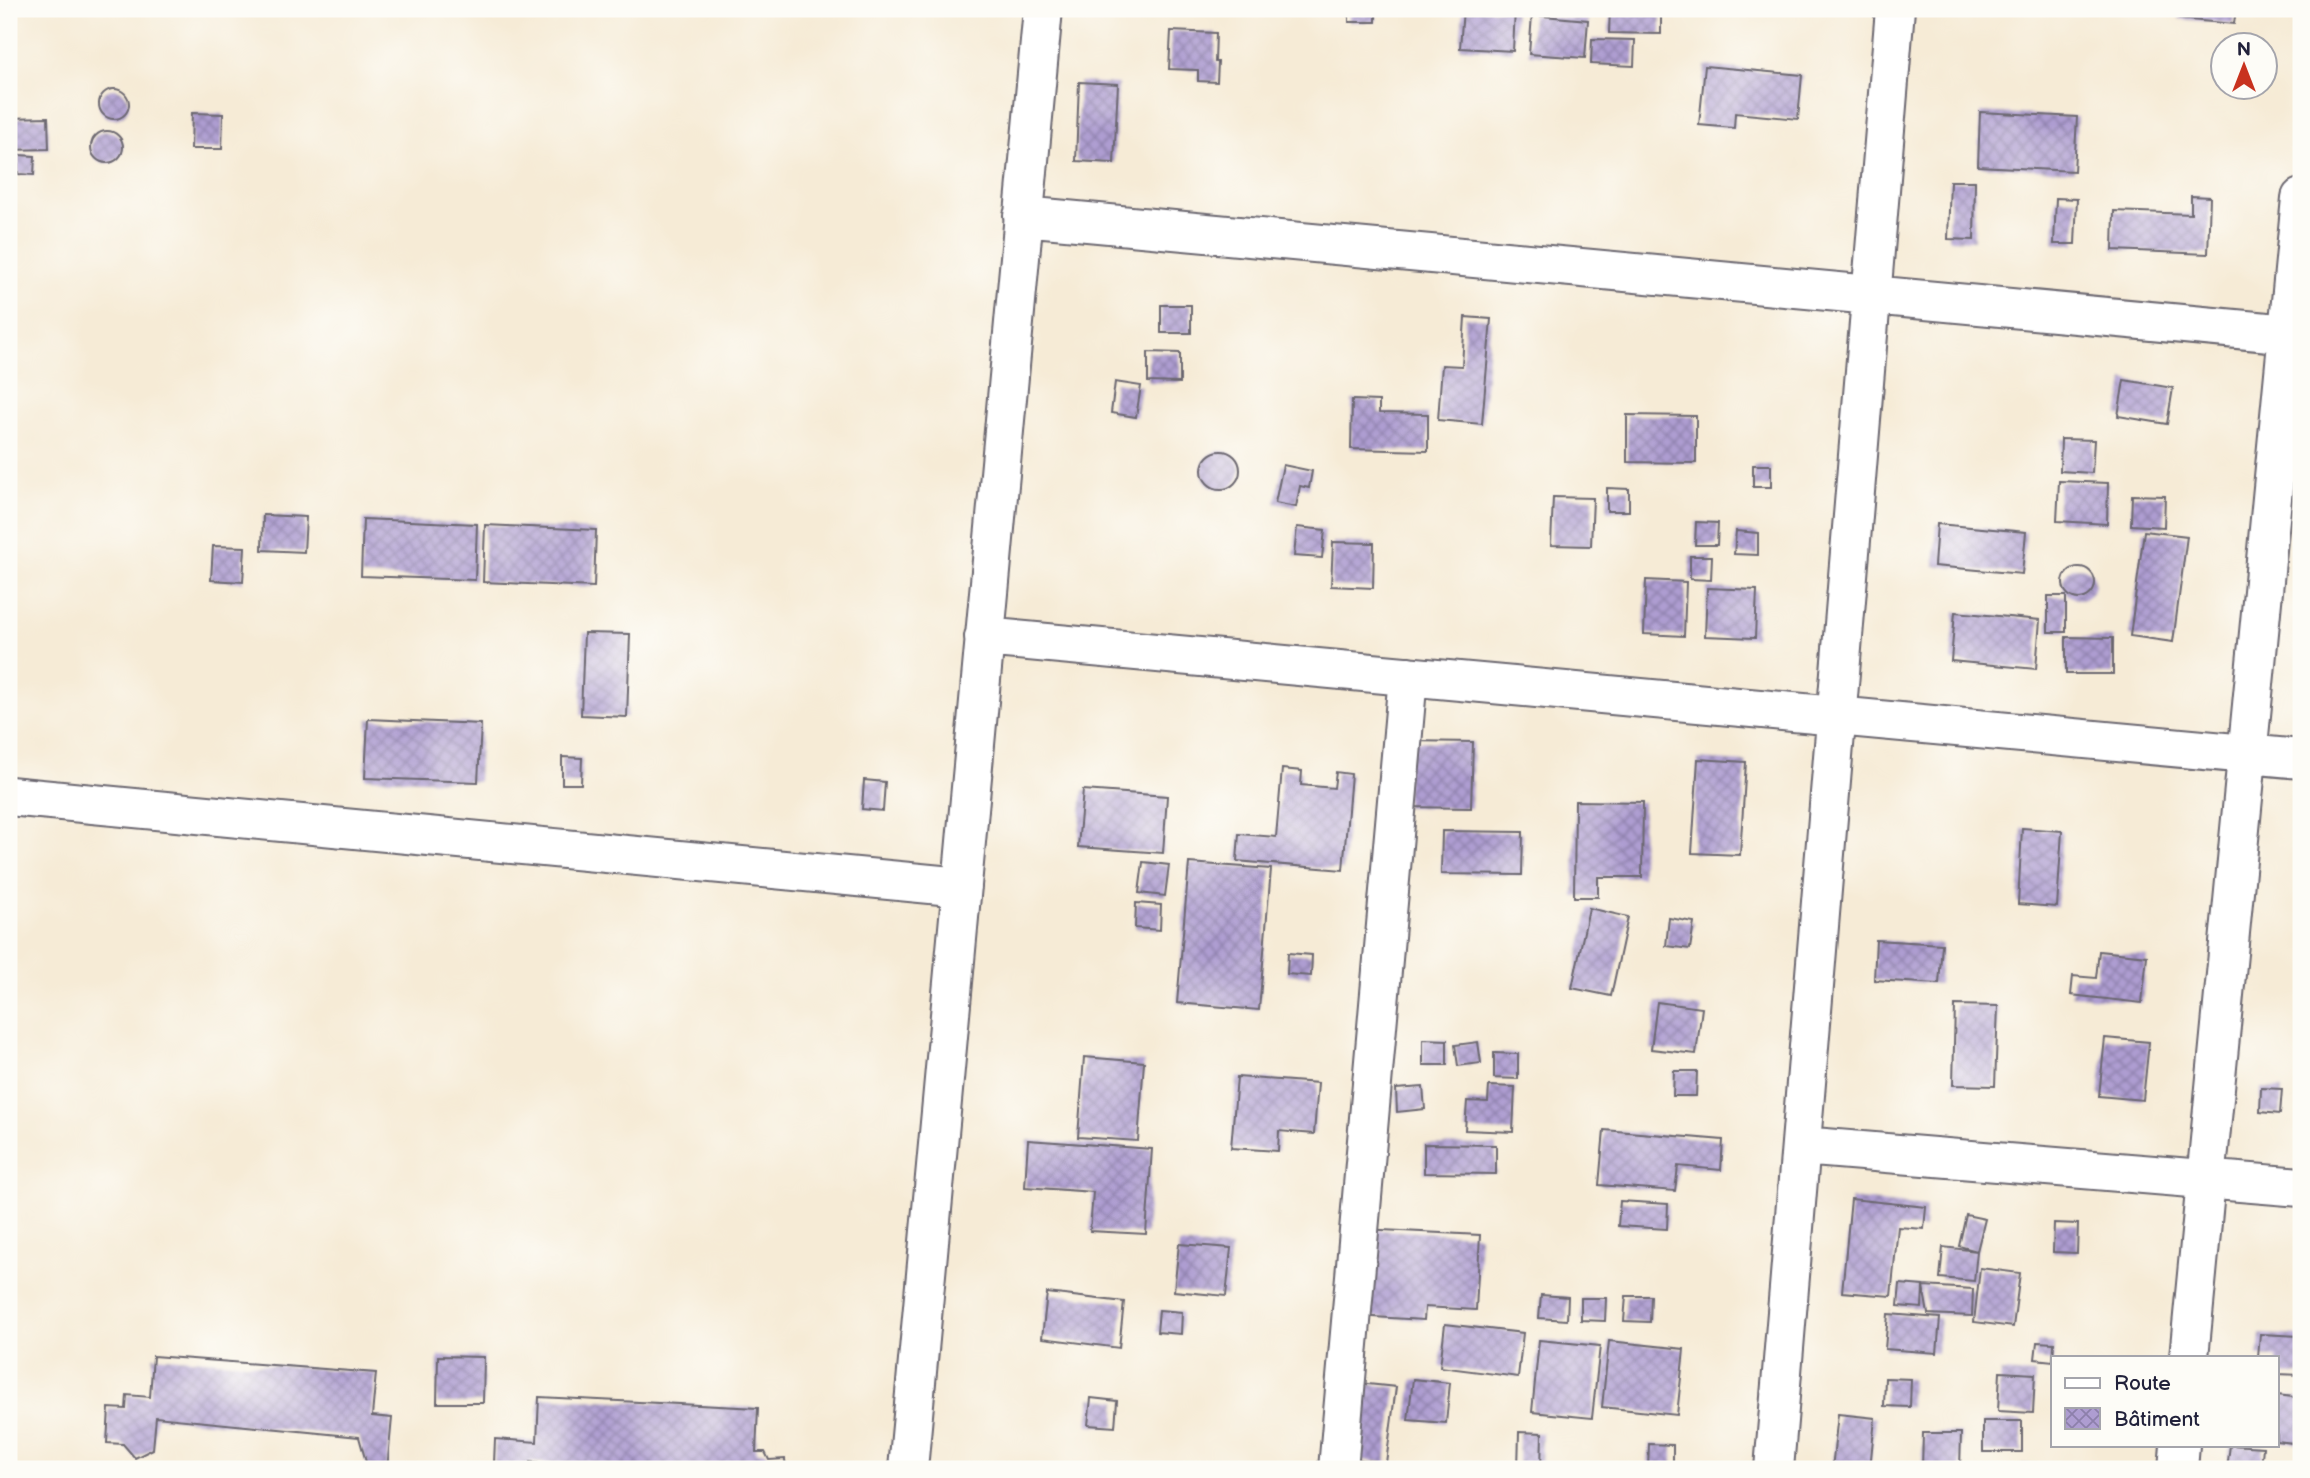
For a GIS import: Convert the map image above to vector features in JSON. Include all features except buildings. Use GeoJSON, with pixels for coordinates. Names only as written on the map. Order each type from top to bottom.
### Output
{"type":"FeatureCollection","features":[{"type":"Feature","properties":{"kind":"street"},"geometry":{"type":"LineString","coordinates":[[908,1469],[1043,9]]}},
{"type":"Feature","properties":{"kind":"street"},"geometry":{"type":"LineString","coordinates":[[1774,1469],[1895,9]]}},
{"type":"Feature","properties":{"kind":"street"},"geometry":{"type":"LineString","coordinates":[[2189,1356],[2247,754],[2295,334],[2301,198]]}},
{"type":"Feature","properties":{"kind":"street"},"geometry":{"type":"LineString","coordinates":[[1023,216],[2295,334]]}},
{"type":"Feature","properties":{"kind":"street"},"geometry":{"type":"LineString","coordinates":[[984,637],[2301,759]]}},
{"type":"Feature","properties":{"kind":"street"},"geometry":{"type":"LineString","coordinates":[[1338,1469],[1408,676]]}},
{"type":"Feature","properties":{"kind":"street"},"geometry":{"type":"LineString","coordinates":[[9,796],[962,887]]}},
{"type":"Feature","properties":{"kind":"street"},"geometry":{"type":"LineString","coordinates":[[1801,1146],[2301,1187]]}},
{"type":"Feature","properties":{"kind":"street"},"geometry":{"type":"LineString","coordinates":[[2178,1469],[2180,1446]]}}]}
